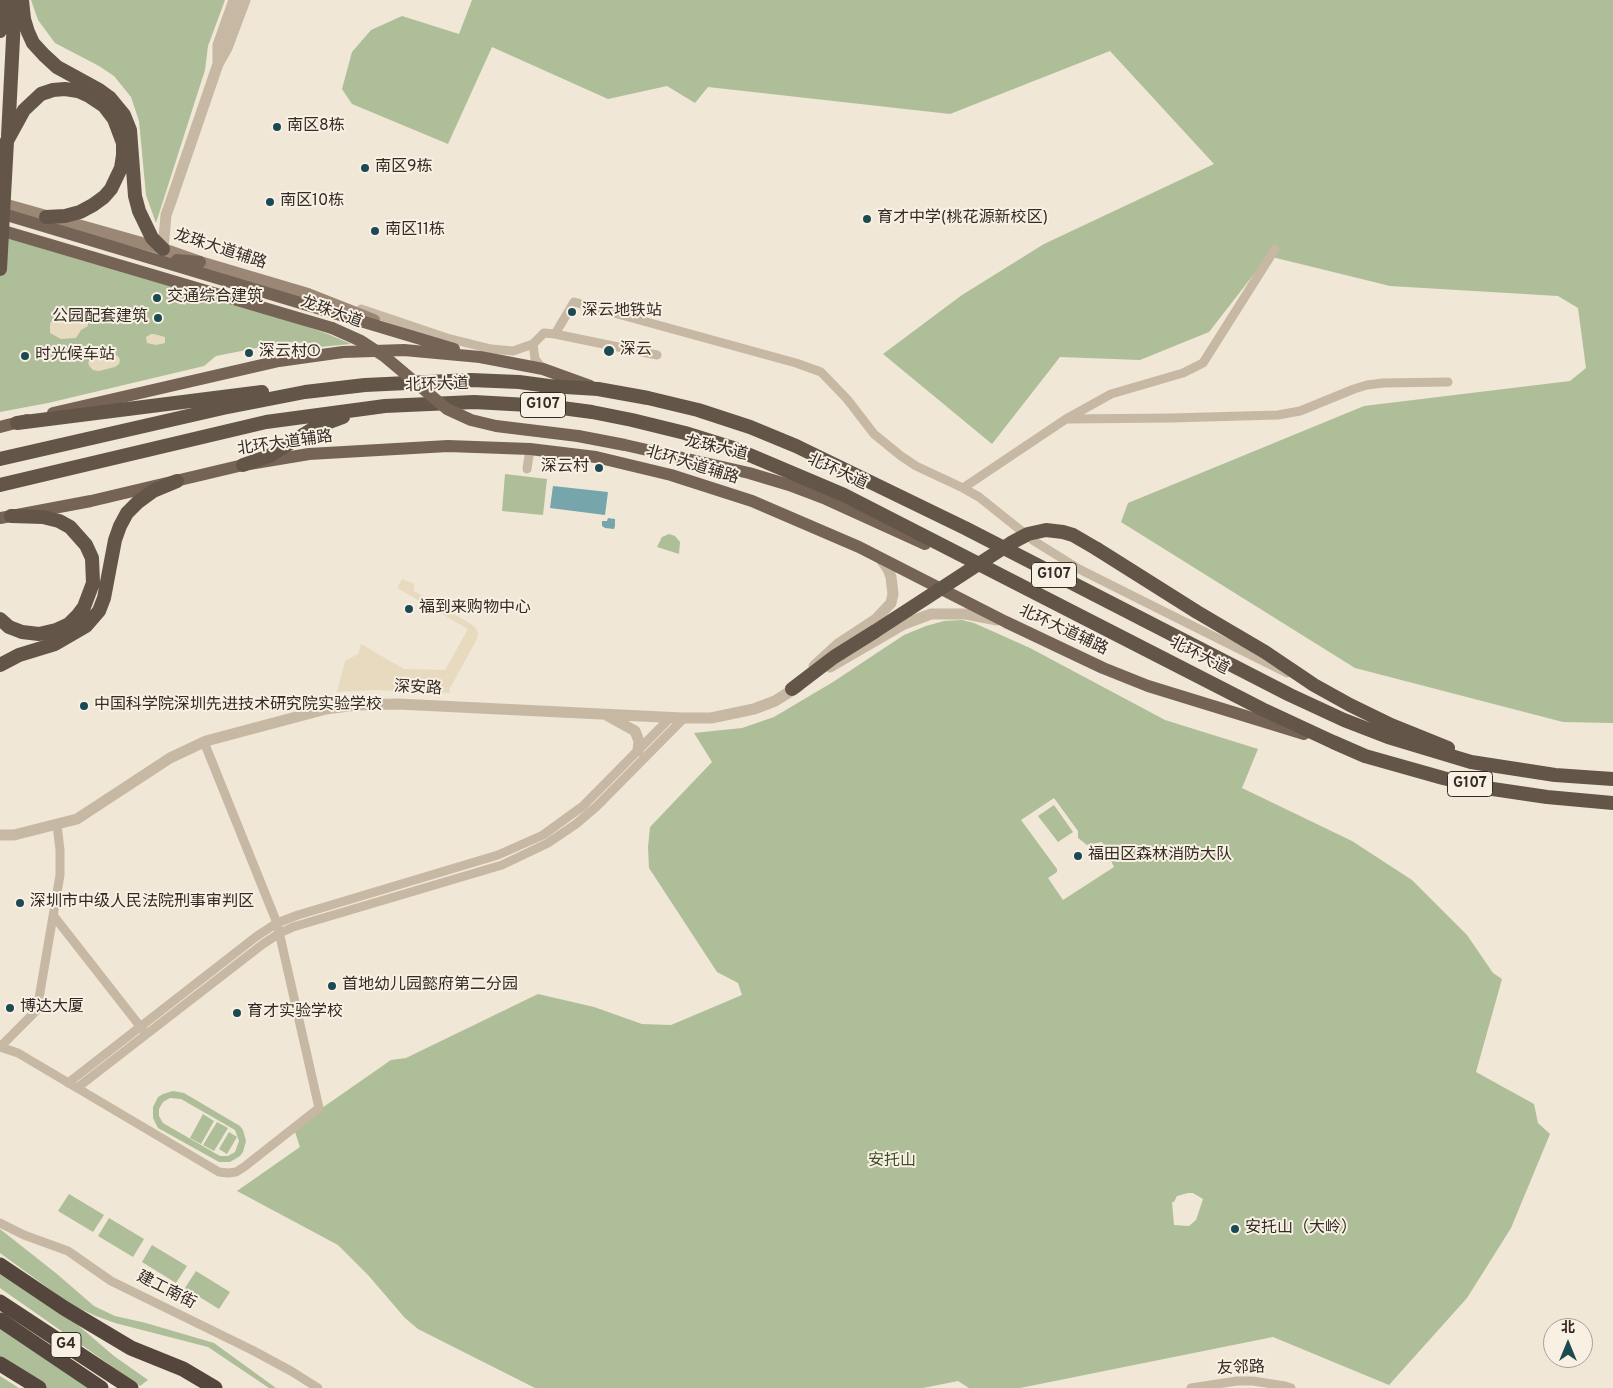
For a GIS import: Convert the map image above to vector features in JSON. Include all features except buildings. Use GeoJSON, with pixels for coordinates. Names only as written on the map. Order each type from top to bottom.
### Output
{"type":"FeatureCollection","features":[{"type":"Feature","properties":{"kind":"highway"},"geometry":{"type":"LineString","coordinates":[[0,30],[3,0]]}},
{"type":"Feature","properties":{"kind":"highway"},"geometry":{"type":"LineString","coordinates":[[0,269],[14,0]]}},
{"type":"Feature","properties":{"kind":"highway"},"geometry":{"type":"LineString","coordinates":[[22,0],[24,19],[33,43],[57,67],[99,90],[110,98],[124,114],[130,130],[135,196],[139,211],[158,254]]}},
{"type":"Feature","properties":{"kind":"highway"},"geometry":{"type":"LineString","coordinates":[[7,141],[24,110],[41,94],[53,90],[78,91],[89,96],[104,106],[120,129],[123,143],[121,168],[111,189],[104,197],[80,212],[65,216],[46,217]]}},
{"type":"Feature","properties":{"kind":"highway","name":"北环大道"},"geometry":{"type":"LineString","coordinates":[[0,459],[223,408],[305,392],[365,385],[470,380],[598,389],[698,410],[750,427],[796,446],[964,528],[1281,690],[1344,720],[1426,750],[1471,762],[1555,775],[1613,779]]}},
{"type":"Feature","properties":{"kind":"highway"},"geometry":{"type":"LineString","coordinates":[[17,423],[271,391],[305,392]]}},
{"type":"Feature","properties":{"kind":"highway","name":"北环大道"},"geometry":{"type":"LineString","coordinates":[[0,485],[266,422],[385,406],[474,402],[546,406],[616,416],[685,433],[733,448],[844,495],[1262,709],[1365,756],[1486,788],[1547,797],[1613,803]]}},
{"type":"Feature","properties":{"kind":"highway"},"geometry":{"type":"LineString","coordinates":[[243,464],[269,456],[299,436],[327,422],[385,406]]}},
{"type":"Feature","properties":{"kind":"highway"},"geometry":{"type":"LineString","coordinates":[[0,665],[19,655],[55,644],[86,626],[98,611],[104,598],[115,540],[127,513],[153,491],[177,481]]}},
{"type":"Feature","properties":{"kind":"highway"},"geometry":{"type":"LineString","coordinates":[[0,619],[9,627],[22,632],[39,634],[56,630],[69,624],[78,615],[84,607],[92,583],[92,558],[86,546],[70,528],[59,521],[43,517],[6,517]]}},
{"type":"Feature","properties":{"kind":"highway"},"geometry":{"type":"LineString","coordinates":[[792,690],[834,658],[1011,543],[1028,534],[1046,530],[1073,535],[1265,652],[1314,685],[1350,705],[1391,725],[1508,769]]}},
{"type":"Feature","properties":{"kind":"highway"},"geometry":{"type":"LineString","coordinates":[[0,1265],[64,1308],[131,1348],[182,1369],[215,1388]]}},
{"type":"Feature","properties":{"kind":"highway","name":"G4"},"geometry":{"type":"LineString","coordinates":[[0,1302],[131,1388]]}},
{"type":"Feature","properties":{"kind":"highway","name":"G4"},"geometry":{"type":"LineString","coordinates":[[0,1320],[101,1388]]}},
{"type":"Feature","properties":{"kind":"highway"},"geometry":{"type":"LineString","coordinates":[[0,1364],[39,1388]]}},
{"type":"Feature","properties":{"kind":"main road","name":"龙珠大道辅路"},"geometry":{"type":"LineString","coordinates":[[0,203],[158,254],[200,262],[308,294],[425,340]]}},
{"type":"Feature","properties":{"kind":"main road","name":"龙珠大道"},"geometry":{"type":"LineString","coordinates":[[0,213],[158,254],[480,357]]}},
{"type":"Feature","properties":{"kind":"main road","name":"龙珠大道"},"geometry":{"type":"LineString","coordinates":[[0,230],[332,328],[361,341],[384,356],[447,409],[471,420],[496,426],[578,436],[625,445],[740,471],[788,485],[873,519],[1003,581],[1055,602]]}},
{"type":"Feature","properties":{"kind":"main road"},"geometry":{"type":"LineString","coordinates":[[0,427],[170,385],[279,361],[343,352],[404,350],[480,357],[543,370],[598,389]]}},
{"type":"Feature","properties":{"kind":"main road","name":"北环大道辅路"},"geometry":{"type":"LineString","coordinates":[[6,517],[177,481],[243,464],[309,454],[448,446],[530,450],[588,456],[623,463],[752,501],[859,547],[1006,622],[1103,668],[1148,686],[1333,742]]}},
{"type":"Feature","properties":{"kind":"street"},"geometry":{"type":"LineString","coordinates":[[218,64],[218,45],[234,0]]}},
{"type":"Feature","properties":{"kind":"street"},"geometry":{"type":"LineString","coordinates":[[158,254],[168,210],[218,64],[227,48],[245,0]]}},
{"type":"Feature","properties":{"kind":"street"},"geometry":{"type":"LineString","coordinates":[[963,488],[1066,419],[1111,394],[1183,373],[1203,363],[1275,249]]}},
{"type":"Feature","properties":{"kind":"street"},"geometry":{"type":"LineString","coordinates":[[308,294],[384,316],[447,338],[491,349],[513,352],[532,344],[544,333],[657,355]]}},
{"type":"Feature","properties":{"kind":"street"},"geometry":{"type":"LineString","coordinates":[[555,334],[574,302],[796,363],[822,372],[886,445],[916,466],[979,497],[1034,541],[1079,569],[1274,667],[1314,685]]}},
{"type":"Feature","properties":{"kind":"street"},"geometry":{"type":"LineString","coordinates":[[532,344],[535,358],[543,370]]}},
{"type":"Feature","properties":{"kind":"street"},"geometry":{"type":"LineString","coordinates":[[1066,419],[1278,414],[1300,411],[1366,385],[1448,382]]}},
{"type":"Feature","properties":{"kind":"street"},"geometry":{"type":"LineString","coordinates":[[527,469],[530,450]]}},
{"type":"Feature","properties":{"kind":"street"},"geometry":{"type":"LineString","coordinates":[[792,690],[828,652],[876,619],[891,603],[891,577],[881,559]]}},
{"type":"Feature","properties":{"kind":"street","name":"深安路"},"geometry":{"type":"LineString","coordinates":[[35,830],[80,817],[170,758],[204,742],[312,712],[356,705],[398,704],[670,718],[711,718],[740,713],[774,701],[866,646],[923,616],[931,614],[966,614],[1006,622]]}},
{"type":"Feature","properties":{"kind":"street"},"geometry":{"type":"LineString","coordinates":[[604,714],[635,731],[640,741],[638,751]]}},
{"type":"Feature","properties":{"kind":"street"},"geometry":{"type":"LineString","coordinates":[[68,1083],[264,931],[277,923],[498,855],[528,842],[557,826],[583,806],[670,718]]}},
{"type":"Feature","properties":{"kind":"street"},"geometry":{"type":"LineString","coordinates":[[77,1088],[280,932],[486,870],[533,851],[562,834],[589,814],[684,718]]}},
{"type":"Feature","properties":{"kind":"street"},"geometry":{"type":"LineString","coordinates":[[57,825],[60,875],[37,1010],[0,1047],[18,1054],[219,1172],[228,1174],[236,1172],[319,1108],[280,932],[204,742]]}},
{"type":"Feature","properties":{"kind":"street"},"geometry":{"type":"LineString","coordinates":[[0,828],[35,830]]}},
{"type":"Feature","properties":{"kind":"street"},"geometry":{"type":"LineString","coordinates":[[0,835],[14,835],[35,830]]}},
{"type":"Feature","properties":{"kind":"street"},"geometry":{"type":"LineString","coordinates":[[53,915],[146,1034]]}},
{"type":"Feature","properties":{"kind":"street","name":"建工南街"},"geometry":{"type":"LineString","coordinates":[[0,1223],[24,1235],[68,1251],[111,1281],[252,1350],[292,1371],[318,1388]]}},
{"type":"Feature","properties":{"kind":"street","name":"友邻路"},"geometry":{"type":"LineString","coordinates":[[1191,1388],[1237,1381],[1253,1381],[1291,1388]]}},
{"type":"Feature","properties":{"kind":"green space"},"geometry":{"type":"Polygon","coordinates":[[[31,0],[225,0],[208,46],[205,70],[156,223],[146,195],[139,121],[131,97],[114,76],[55,43],[38,20],[31,0]]]}},
{"type":"Feature","properties":{"kind":"green space"},"geometry":{"type":"Polygon","coordinates":[[[472,0],[1613,0],[1613,723],[1563,722],[1355,668],[1121,522],[1128,503],[1364,406],[1570,381],[1586,368],[1578,308],[1558,296],[1390,286],[1268,256],[1209,332],[1140,360],[1060,357],[992,444],[883,354],[962,295],[1044,244],[1214,164],[1110,51],[950,114],[708,87],[695,103],[667,86],[608,99],[492,47],[448,144],[352,104],[342,89],[352,52],[371,30],[402,16],[459,34],[472,0]]]}},
{"type":"Feature","properties":{"kind":"green space"},"geometry":{"type":"Polygon","coordinates":[[[0,233],[282,318],[351,344],[319,347],[311,343],[287,342],[216,356],[204,366],[48,403],[0,412],[0,233]]]}},
{"type":"Feature","properties":{"kind":"green space"},"geometry":{"type":"Polygon","coordinates":[[[505,474],[547,479],[543,515],[502,511],[505,474]]]}},
{"type":"Feature","properties":{"kind":"green space"},"geometry":{"type":"Polygon","coordinates":[[[669,534],[675,536],[680,542],[679,554],[657,547],[662,537],[669,534]]]}},
{"type":"Feature","properties":{"kind":"green space","name":"安托山"},"geometry":{"type":"Polygon","coordinates":[[[962,620],[974,623],[1030,648],[1165,720],[1258,749],[1242,788],[1352,841],[1412,880],[1467,935],[1493,973],[1502,979],[1476,1072],[1534,1104],[1538,1123],[1550,1134],[1511,1228],[1467,1298],[1389,1385],[1273,1337],[1020,1388],[969,1388],[958,1381],[923,1388],[535,1388],[418,1329],[405,1318],[368,1275],[338,1245],[237,1191],[300,1147],[295,1132],[322,1108],[391,1060],[406,1058],[538,994],[594,1007],[642,1024],[671,1025],[742,995],[738,983],[717,972],[649,868],[648,847],[650,827],[712,762],[694,733],[742,728],[774,717],[833,682],[904,635],[944,621],[962,620]],[[1054,798],[1021,820],[1057,869],[1057,872],[1048,878],[1063,900],[1114,867],[1102,842],[1087,845],[1078,838],[1078,831],[1054,798]],[[1193,1193],[1177,1196],[1174,1202],[1172,1202],[1174,1225],[1189,1226],[1196,1220],[1203,1199],[1193,1193]]]}},
{"type":"Feature","properties":{"kind":"green space"},"geometry":{"type":"Polygon","coordinates":[[[1054,805],[1073,832],[1058,842],[1038,816],[1054,805]]]}},
{"type":"Feature","properties":{"kind":"green space"},"geometry":{"type":"Polygon","coordinates":[[[173,1091],[184,1093],[240,1126],[246,1141],[240,1156],[230,1162],[219,1162],[158,1128],[153,1118],[153,1107],[158,1097],[173,1091]],[[170,1098],[163,1102],[159,1109],[159,1116],[163,1123],[220,1156],[228,1156],[235,1152],[239,1141],[235,1130],[181,1099],[170,1098]]]}},
{"type":"Feature","properties":{"kind":"green space"},"geometry":{"type":"Polygon","coordinates":[[[203,1114],[214,1121],[201,1144],[190,1138],[203,1114]]]}},
{"type":"Feature","properties":{"kind":"green space"},"geometry":{"type":"Polygon","coordinates":[[[217,1122],[228,1128],[214,1151],[203,1145],[217,1122]]]}},
{"type":"Feature","properties":{"kind":"green space"},"geometry":{"type":"Polygon","coordinates":[[[229,1132],[237,1137],[227,1154],[219,1149],[229,1132]]]}},
{"type":"Feature","properties":{"kind":"green space"},"geometry":{"type":"Polygon","coordinates":[[[69,1194],[104,1215],[93,1232],[58,1211],[69,1194]]]}},
{"type":"Feature","properties":{"kind":"green space"},"geometry":{"type":"Polygon","coordinates":[[[109,1218],[144,1239],[133,1257],[98,1236],[109,1218]]]}},
{"type":"Feature","properties":{"kind":"green space"},"geometry":{"type":"Polygon","coordinates":[[[0,1229],[94,1306],[115,1316],[214,1343],[276,1388],[269,1388],[208,1347],[115,1323],[70,1304],[0,1253],[0,1229]]]}},
{"type":"Feature","properties":{"kind":"green space"},"geometry":{"type":"Polygon","coordinates":[[[152,1245],[187,1266],[176,1283],[142,1262],[152,1245]]]}},
{"type":"Feature","properties":{"kind":"green space"},"geometry":{"type":"Polygon","coordinates":[[[0,1270],[66,1315],[114,1356],[148,1380],[140,1386],[0,1288],[0,1270]]]}},
{"type":"Feature","properties":{"kind":"green space"},"geometry":{"type":"Polygon","coordinates":[[[196,1271],[230,1292],[219,1309],[185,1288],[196,1271]]]}},
{"type":"Feature","properties":{"kind":"green space"},"geometry":{"type":"Polygon","coordinates":[[[0,1325],[89,1388],[46,1388],[0,1357],[0,1325]]]}},
{"type":"Feature","properties":{"kind":"green space"},"geometry":{"type":"Polygon","coordinates":[[[0,1376],[19,1388],[0,1388],[0,1376]]]}},
{"type":"Feature","properties":{"kind":"shaded area"},"geometry":{"type":"Polygon","coordinates":[[[67,314],[83,316],[88,319],[88,326],[81,330],[76,338],[61,339],[50,333],[50,324],[52,320],[67,314]]]}},
{"type":"Feature","properties":{"kind":"shaded area"},"geometry":{"type":"Polygon","coordinates":[[[154,334],[165,337],[165,343],[156,345],[147,343],[146,337],[154,334]]]}},
{"type":"Feature","properties":{"kind":"shaded area"},"geometry":{"type":"Polygon","coordinates":[[[107,353],[118,356],[119,364],[115,367],[99,371],[93,370],[90,367],[88,363],[92,357],[107,353]]]}},
{"type":"Feature","properties":{"kind":"shaded area"},"geometry":{"type":"Polygon","coordinates":[[[402,579],[414,584],[414,591],[476,628],[478,633],[477,639],[450,688],[450,693],[373,690],[337,692],[345,661],[358,654],[361,644],[404,669],[445,670],[468,629],[397,588],[402,579]]]}},
{"type":"Feature","properties":{"kind":"water"},"geometry":{"type":"Polygon","coordinates":[[[553,486],[608,492],[605,515],[550,508],[553,486]]]}},
{"type":"Feature","properties":{"kind":"water"},"geometry":{"type":"Polygon","coordinates":[[[608,518],[615,519],[614,529],[602,526],[602,521],[607,521],[608,518]]]}},
{"type":"Feature","properties":{"kind":"place","name":"南区8栋"},"geometry":{"type":"Point","coordinates":[277,127]}},
{"type":"Feature","properties":{"kind":"place","name":"南区9栋"},"geometry":{"type":"Point","coordinates":[365,168]}},
{"type":"Feature","properties":{"kind":"place","name":"南区10栋"},"geometry":{"type":"Point","coordinates":[270,202]}},
{"type":"Feature","properties":{"kind":"place","name":"育才中学(桃花源新校区)"},"geometry":{"type":"Point","coordinates":[867,219]}},
{"type":"Feature","properties":{"kind":"place","name":"南区11栋"},"geometry":{"type":"Point","coordinates":[375,231]}},
{"type":"Feature","properties":{"kind":"place","name":"交通综合建筑"},"geometry":{"type":"Point","coordinates":[157,298]}},
{"type":"Feature","properties":{"kind":"place","name":"深云地铁站"},"geometry":{"type":"Point","coordinates":[572,312]}},
{"type":"Feature","properties":{"kind":"place","name":"公园配套建筑"},"geometry":{"type":"Point","coordinates":[158,318]}},
{"type":"Feature","properties":{"kind":"place","name":"深云"},"geometry":{"type":"Point","coordinates":[609,351]}},
{"type":"Feature","properties":{"kind":"place","name":"深云村①"},"geometry":{"type":"Point","coordinates":[249,353]}},
{"type":"Feature","properties":{"kind":"place","name":"时光候车站"},"geometry":{"type":"Point","coordinates":[25,356]}},
{"type":"Feature","properties":{"kind":"place","name":"深云村"},"geometry":{"type":"Point","coordinates":[599,468]}},
{"type":"Feature","properties":{"kind":"place","name":"福到来购物中心"},"geometry":{"type":"Point","coordinates":[409,609]}},
{"type":"Feature","properties":{"kind":"place","name":"中国科学院深圳先进技术研究院实验学校"},"geometry":{"type":"Point","coordinates":[84,706]}},
{"type":"Feature","properties":{"kind":"place","name":"福田区森林消防大队"},"geometry":{"type":"Point","coordinates":[1078,856]}},
{"type":"Feature","properties":{"kind":"place","name":"深圳市中级人民法院刑事审判区"},"geometry":{"type":"Point","coordinates":[20,903]}},
{"type":"Feature","properties":{"kind":"place","name":"首地幼儿园懿府第二分园"},"geometry":{"type":"Point","coordinates":[332,986]}},
{"type":"Feature","properties":{"kind":"place","name":"博达大厦"},"geometry":{"type":"Point","coordinates":[10,1008]}},
{"type":"Feature","properties":{"kind":"place","name":"育才实验学校"},"geometry":{"type":"Point","coordinates":[237,1013]}},
{"type":"Feature","properties":{"kind":"place","name":"安托山（大岭）"},"geometry":{"type":"Point","coordinates":[1235,1229]}}]}
